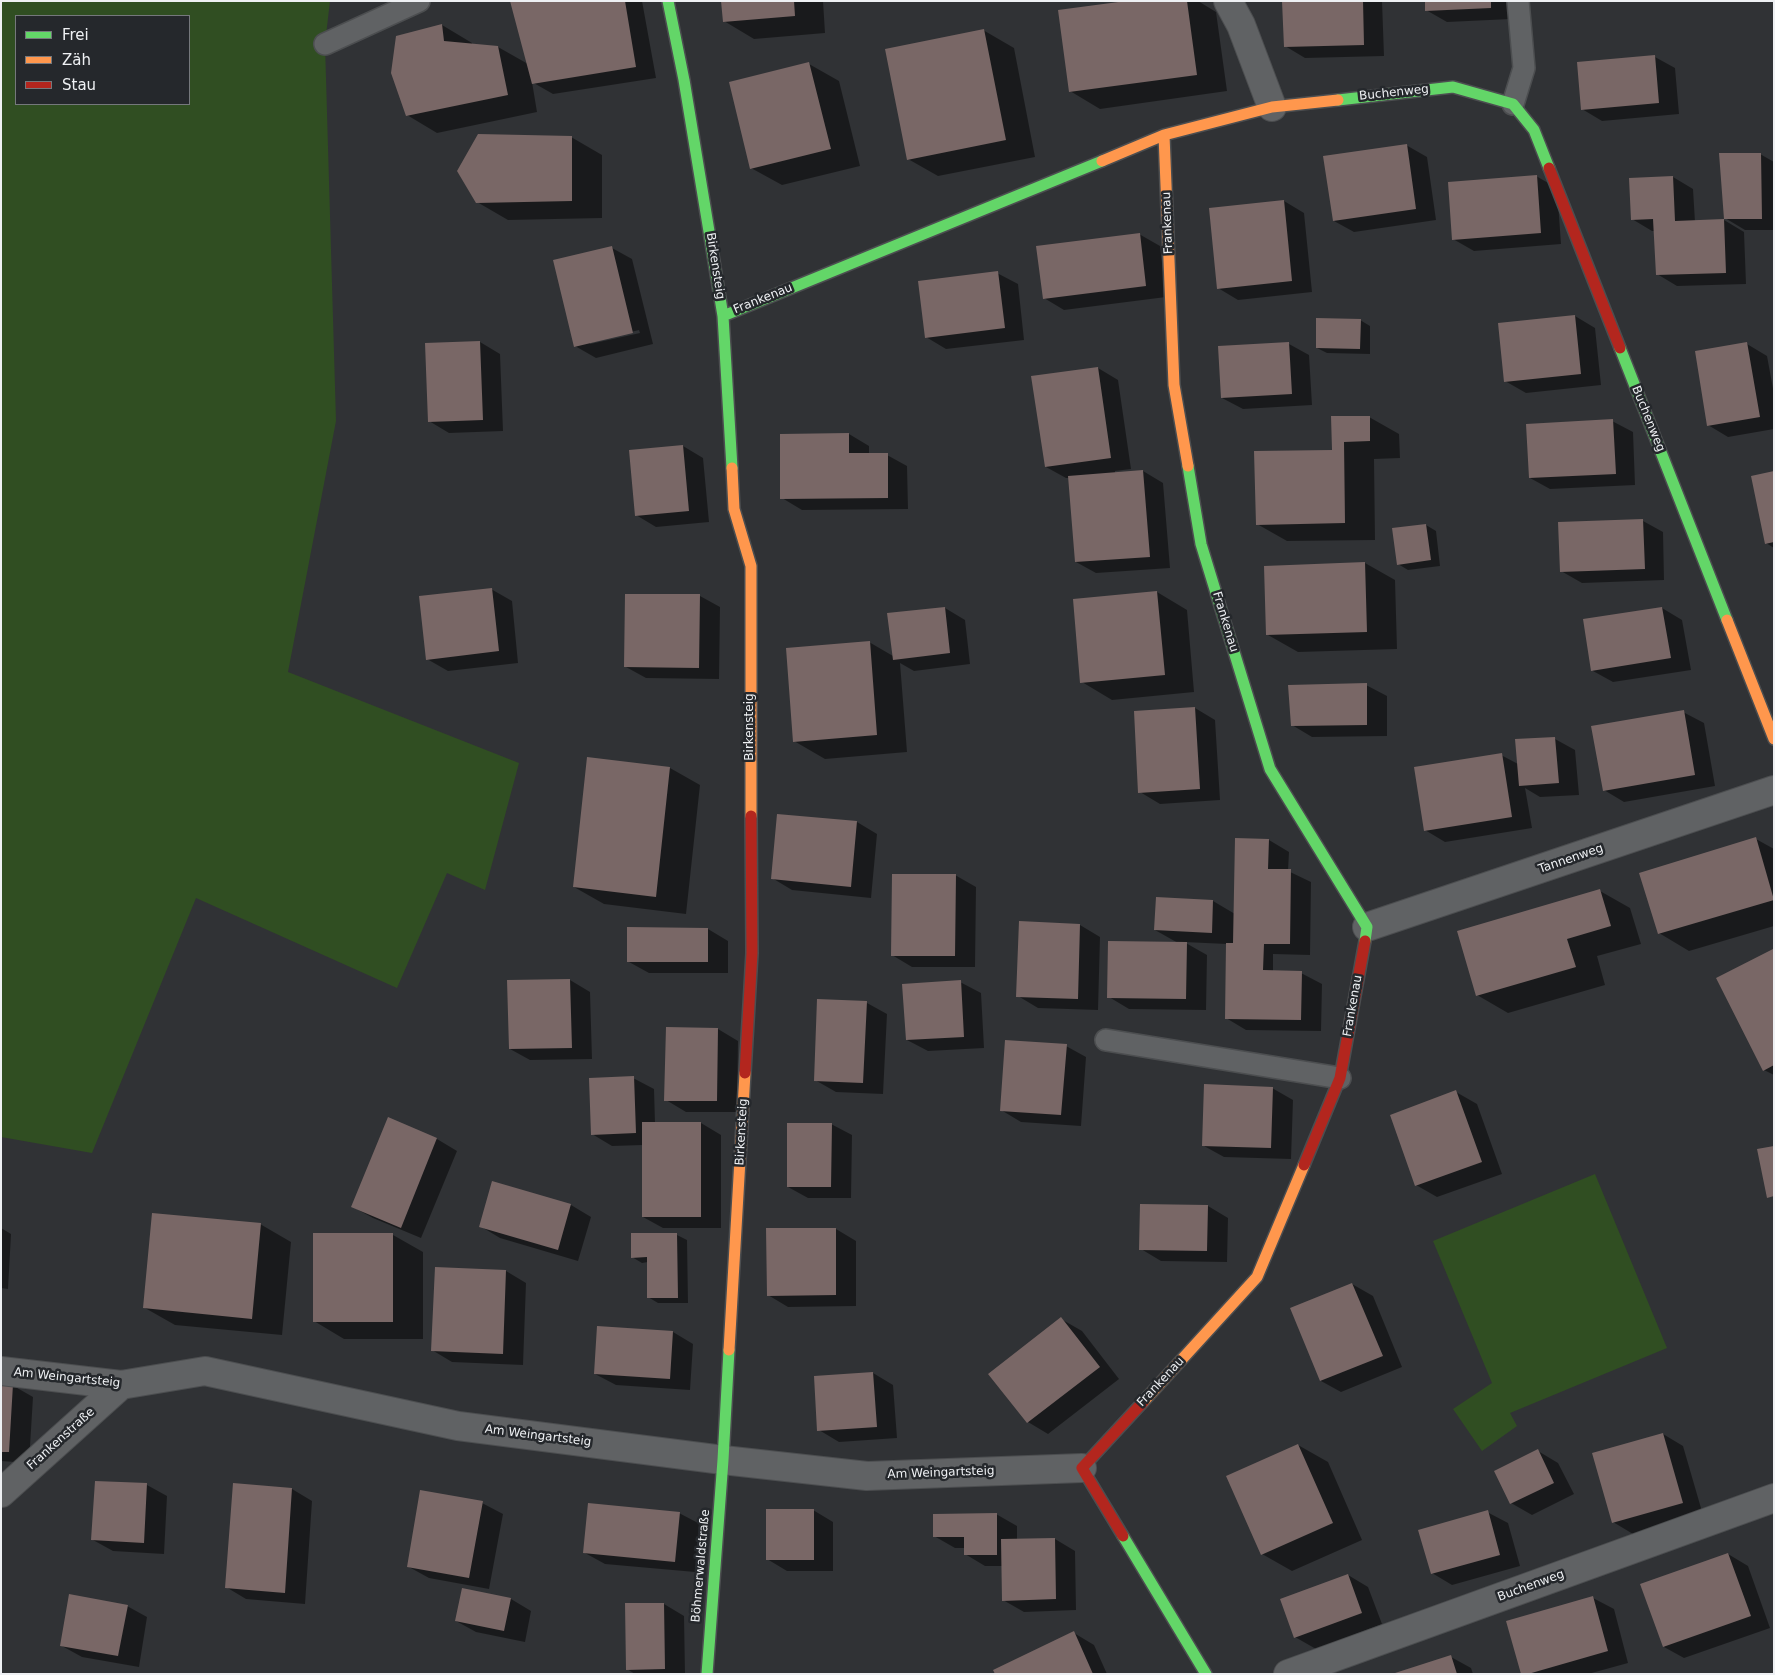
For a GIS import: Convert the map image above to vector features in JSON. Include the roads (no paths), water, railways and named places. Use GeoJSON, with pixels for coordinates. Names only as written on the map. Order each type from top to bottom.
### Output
{"type":"FeatureCollection","features":[{"type":"Feature","properties":{"kind":"street","name":"Birkensteig"},"geometry":{"type":"LineString","coordinates":[[668,1],[684,80],[723,316],[734,509],[751,566],[752,953],[723,1460]]}},
{"type":"Feature","properties":{"kind":"street"},"geometry":{"type":"LineString","coordinates":[[1228,1],[1241,25],[1272,107]]}},
{"type":"Feature","properties":{"kind":"street","name":"Buchenweg"},"geometry":{"type":"LineString","coordinates":[[1272,107],[1453,87],[1513,104],[1534,130],[1774,738]]}},
{"type":"Feature","properties":{"kind":"street","name":"Frankenau"},"geometry":{"type":"LineString","coordinates":[[723,316],[1164,135],[1272,107]]}},
{"type":"Feature","properties":{"kind":"street","name":"Frankenau"},"geometry":{"type":"LineString","coordinates":[[1082,1468],[1257,1277],[1340,1078],[1368,927],[1270,769],[1201,544],[1174,386],[1164,135]]}},
{"type":"Feature","properties":{"kind":"street","name":"Tannenweg"},"geometry":{"type":"LineString","coordinates":[[1368,927],[1774,790]]}},
{"type":"Feature","properties":{"kind":"street","name":"Am Weingartsteig"},"geometry":{"type":"LineString","coordinates":[[1,1371],[121,1385],[205,1371],[458,1426],[723,1460],[867,1476],[1082,1468]]}},
{"type":"Feature","properties":{"kind":"street","name":"Frankenstraße"},"geometry":{"type":"LineString","coordinates":[[1,1493],[121,1385]]}},
{"type":"Feature","properties":{"kind":"street","name":"Böhmerwaldstraße"},"geometry":{"type":"LineString","coordinates":[[707,1674],[723,1460]]}},
{"type":"Feature","properties":{"kind":"street"},"geometry":{"type":"LineString","coordinates":[[1082,1468],[1206,1674]]}},
{"type":"Feature","properties":{"kind":"street","name":"Buchenweg"},"geometry":{"type":"LineString","coordinates":[[1288,1674],[1774,1498]]}},
{"type":"Feature","properties":{"kind":"lane"},"geometry":{"type":"LineString","coordinates":[[325,44],[419,1]]}},
{"type":"Feature","properties":{"kind":"lane"},"geometry":{"type":"LineString","coordinates":[[1513,104],[1524,68],[1518,1]]}},
{"type":"Feature","properties":{"kind":"lane"},"geometry":{"type":"LineString","coordinates":[[1106,1040],[1340,1078]]}}]}
